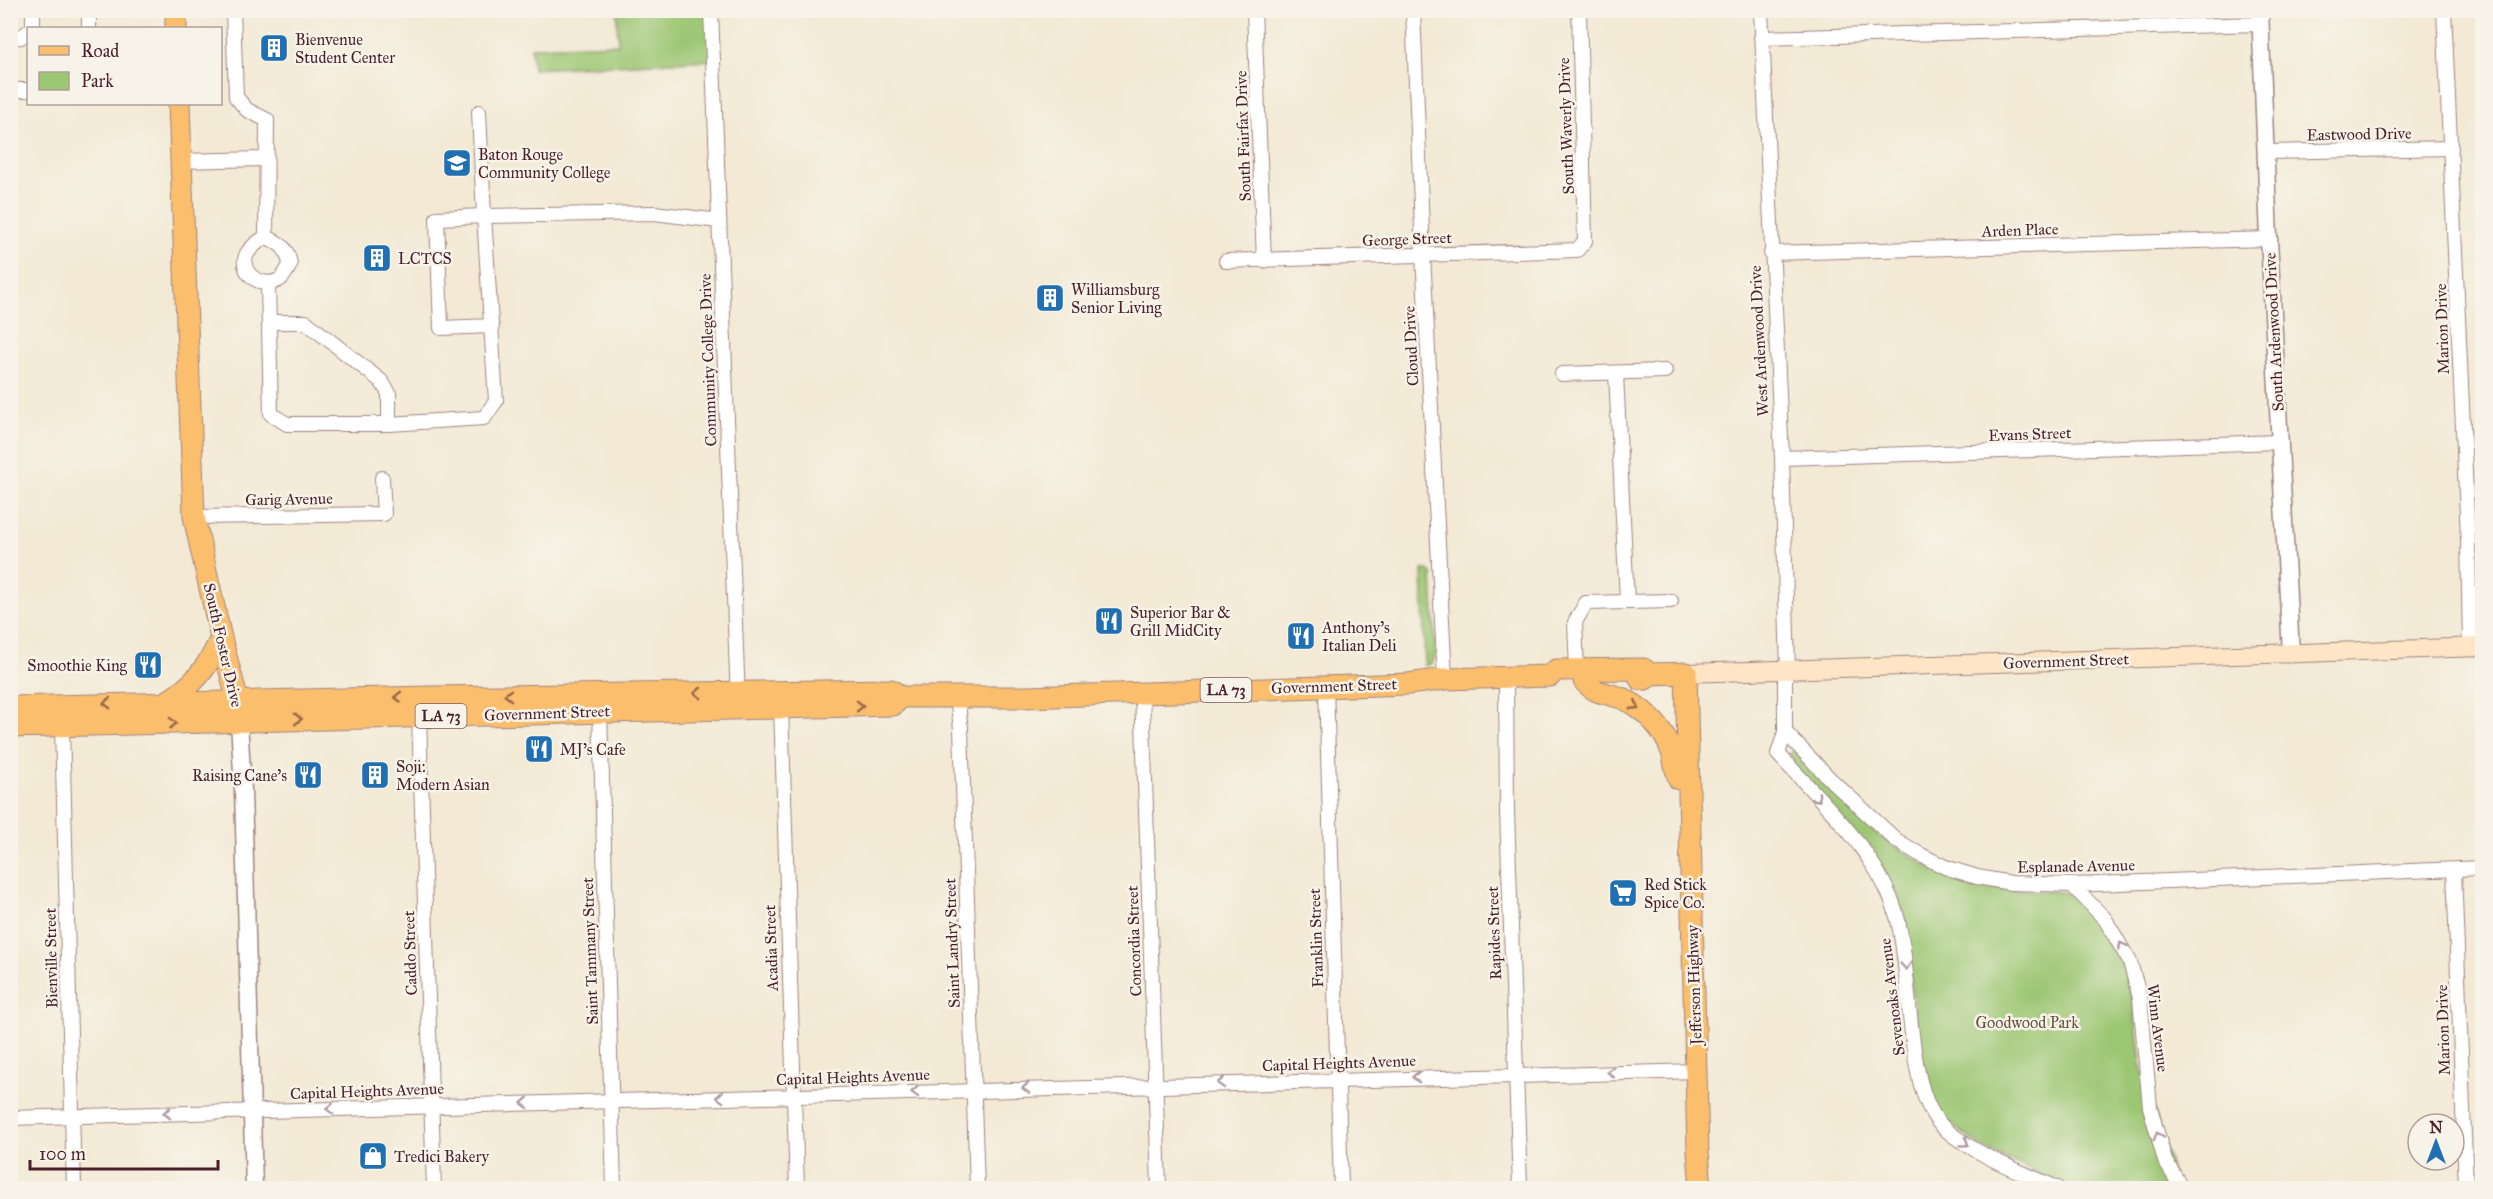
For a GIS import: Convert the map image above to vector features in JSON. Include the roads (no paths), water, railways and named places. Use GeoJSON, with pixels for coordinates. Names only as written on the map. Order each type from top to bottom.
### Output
{"type":"FeatureCollection","features":[{"type":"Feature","properties":{"kind":"main road"},"geometry":{"type":"LineString","coordinates":[[176,10],[176,27]]}},
{"type":"Feature","properties":{"kind":"main road","name":"South Foster Drive"},"geometry":{"type":"LineString","coordinates":[[179,105],[194,517],[238,711]]}},
{"type":"Feature","properties":{"kind":"main road"},"geometry":{"type":"LineString","coordinates":[[165,702],[180,694],[199,678],[211,660],[221,638]]}},
{"type":"Feature","properties":{"kind":"main road","name":"Government Street"},"geometry":{"type":"LineString","coordinates":[[10,707],[165,702],[238,711],[419,716],[600,711],[835,691],[891,690],[901,697],[1142,693],[1408,684],[1445,679],[1550,676],[1556,670],[1581,676],[1645,679],[1650,674],[2476,647]]}},
{"type":"Feature","properties":{"kind":"main road","name":"Jefferson Highway"},"geometry":{"type":"LineString","coordinates":[[1686,673],[1701,1188]]}},
{"type":"Feature","properties":{"kind":"main road"},"geometry":{"type":"LineString","coordinates":[[1581,676],[1593,691],[1627,701],[1640,708],[1652,720],[1663,733],[1672,750],[1678,778],[1688,784]]}},
{"type":"Feature","properties":{"kind":"main road"},"geometry":{"type":"LineString","coordinates":[[781,707],[784,700],[790,697],[827,696],[835,691]]}},
{"type":"Feature","properties":{"kind":"main road","name":"Government Street"},"geometry":{"type":"LineString","coordinates":[[10,727],[62,726],[238,711],[738,700],[781,707],[893,705],[901,697]]}},
{"type":"Feature","properties":{"kind":"street"},"geometry":{"type":"LineString","coordinates":[[33,10],[33,27]]}},
{"type":"Feature","properties":{"kind":"street"},"geometry":{"type":"LineString","coordinates":[[89,10],[89,27]]}},
{"type":"Feature","properties":{"kind":"street"},"geometry":{"type":"LineString","coordinates":[[233,10],[236,98],[247,110],[267,120],[266,237]]}},
{"type":"Feature","properties":{"kind":"street","name":"Community College Drive"},"geometry":{"type":"LineString","coordinates":[[711,10],[738,700]]}},
{"type":"Feature","properties":{"kind":"street","name":"South Fairfax Drive"},"geometry":{"type":"LineString","coordinates":[[1254,10],[1264,261]]}},
{"type":"Feature","properties":{"kind":"street","name":"Cloud Drive"},"geometry":{"type":"LineString","coordinates":[[1413,10],[1445,679]]}},
{"type":"Feature","properties":{"kind":"street","name":"South Waverly Drive"},"geometry":{"type":"LineString","coordinates":[[1579,10],[1585,241]]}},
{"type":"Feature","properties":{"kind":"street","name":"West Ardenwood Drive"},"geometry":{"type":"LineString","coordinates":[[1761,10],[1782,458],[1786,670]]}},
{"type":"Feature","properties":{"kind":"street","name":"Marion Drive"},"geometry":{"type":"LineString","coordinates":[[2444,10],[2476,647]]}},
{"type":"Feature","properties":{"kind":"street"},"geometry":{"type":"LineString","coordinates":[[1761,38],[2261,17]]}},
{"type":"Feature","properties":{"kind":"street","name":"South Ardenwood Drive"},"geometry":{"type":"LineString","coordinates":[[2261,17],[2269,239],[2290,653]]}},
{"type":"Feature","properties":{"kind":"street"},"geometry":{"type":"LineString","coordinates":[[10,38],[21,37],[27,33]]}},
{"type":"Feature","properties":{"kind":"street"},"geometry":{"type":"LineString","coordinates":[[10,90],[27,90]]}},
{"type":"Feature","properties":{"kind":"street"},"geometry":{"type":"LineString","coordinates":[[268,284],[271,414],[287,424],[389,424],[484,418],[496,401],[479,112]]}},
{"type":"Feature","properties":{"kind":"street","name":"Eastwood Drive"},"geometry":{"type":"LineString","coordinates":[[2267,152],[2451,148]]}},
{"type":"Feature","properties":{"kind":"street"},"geometry":{"type":"LineString","coordinates":[[181,162],[265,159]]}},
{"type":"Feature","properties":{"kind":"street"},"geometry":{"type":"LineString","coordinates":[[492,326],[441,328],[437,218],[654,213],[719,221]]}},
{"type":"Feature","properties":{"kind":"street"},"geometry":{"type":"LineString","coordinates":[[266,237],[278,242],[288,252],[290,265],[281,279],[268,284],[254,279],[245,268],[246,254],[254,244],[266,237]]}},
{"type":"Feature","properties":{"kind":"street","name":"Arden Place"},"geometry":{"type":"LineString","coordinates":[[1771,253],[2269,239]]}},
{"type":"Feature","properties":{"kind":"street","name":"George Street"},"geometry":{"type":"LineString","coordinates":[[1226,261],[1577,250],[1585,241]]}},
{"type":"Feature","properties":{"kind":"street"},"geometry":{"type":"LineString","coordinates":[[269,322],[306,322],[381,381],[389,393],[389,424]]}},
{"type":"Feature","properties":{"kind":"street"},"geometry":{"type":"LineString","coordinates":[[1562,374],[1665,371]]}},
{"type":"Feature","properties":{"kind":"street"},"geometry":{"type":"LineString","coordinates":[[1616,373],[1627,602]]}},
{"type":"Feature","properties":{"kind":"street","name":"Evans Street"},"geometry":{"type":"LineString","coordinates":[[1782,458],[2279,442]]}},
{"type":"Feature","properties":{"kind":"street","name":"Garig Avenue"},"geometry":{"type":"LineString","coordinates":[[194,517],[384,514],[382,478]]}},
{"type":"Feature","properties":{"kind":"street"},"geometry":{"type":"LineString","coordinates":[[1581,676],[1575,622],[1586,603],[1671,601]]}},
{"type":"Feature","properties":{"kind":"street"},"geometry":{"type":"LineString","coordinates":[[1785,732],[1786,670]]}},
{"type":"Feature","properties":{"kind":"street","name":"Rapides Street"},"geometry":{"type":"LineString","coordinates":[[1506,677],[1506,752],[1520,1188]]}},
{"type":"Feature","properties":{"kind":"street","name":"Franklin Street"},"geometry":{"type":"LineString","coordinates":[[1326,686],[1341,1188]]}},
{"type":"Feature","properties":{"kind":"street","name":"Concordia Street"},"geometry":{"type":"LineString","coordinates":[[1142,693],[1159,1188]]}},
{"type":"Feature","properties":{"kind":"street","name":"Saint Landry Street"},"geometry":{"type":"LineString","coordinates":[[957,697],[961,729],[978,1188]]}},
{"type":"Feature","properties":{"kind":"street","name":"Acadia Street"},"geometry":{"type":"LineString","coordinates":[[781,707],[797,1188]]}},
{"type":"Feature","properties":{"kind":"street","name":"South Foster Drive"},"geometry":{"type":"LineString","coordinates":[[238,711],[244,799],[254,1188]]}},
{"type":"Feature","properties":{"kind":"street","name":"Saint Tammany Street"},"geometry":{"type":"LineString","coordinates":[[600,711],[614,1188]]}},
{"type":"Feature","properties":{"kind":"street","name":"Caddo Street"},"geometry":{"type":"LineString","coordinates":[[419,716],[435,1188]]}},
{"type":"Feature","properties":{"kind":"street","name":"Bienville Street"},"geometry":{"type":"LineString","coordinates":[[62,726],[74,1188]]}},
{"type":"Feature","properties":{"kind":"street","name":"Sevenoaks Avenue"},"geometry":{"type":"LineString","coordinates":[[1785,732],[1778,754],[1851,834],[1892,900],[1905,954],[1920,1084],[1933,1115],[1944,1128],[1976,1151],[2057,1188]]}},
{"type":"Feature","properties":{"kind":"street","name":"Esplanade Avenue"},"geometry":{"type":"LineString","coordinates":[[1785,732],[1832,781],[1888,833],[1919,854],[1945,867],[1977,877],[2010,883],[2072,885],[2482,868]]}},
{"type":"Feature","properties":{"kind":"street","name":"Marion Drive"},"geometry":{"type":"LineString","coordinates":[[2454,870],[2466,1188]]}},
{"type":"Feature","properties":{"kind":"street","name":"Winn Avenue"},"geometry":{"type":"LineString","coordinates":[[2072,885],[2105,919],[2130,962],[2140,998],[2150,1107],[2165,1161],[2182,1188]]}},
{"type":"Feature","properties":{"kind":"street","name":"Capital Heights Avenue"},"geometry":{"type":"LineString","coordinates":[[10,1118],[1337,1079],[1696,1071]]}},
{"type":"Feature","properties":{"kind":"place","name":"Bienvenue Student Center"},"geometry":{"type":"Point","coordinates":[274,48]}},
{"type":"Feature","properties":{"kind":"place","name":"Baton Rouge Community College"},"geometry":{"type":"Point","coordinates":[457,163]}},
{"type":"Feature","properties":{"kind":"place","name":"LCTCS"},"geometry":{"type":"Point","coordinates":[377,258]}},
{"type":"Feature","properties":{"kind":"place","name":"Williamsburg Senior Living"},"geometry":{"type":"Point","coordinates":[1050,298]}},
{"type":"Feature","properties":{"kind":"place","name":"Superior Bar & Grill MidCity"},"geometry":{"type":"Point","coordinates":[1109,621]}},
{"type":"Feature","properties":{"kind":"place","name":"Anthony's Italian Deli"},"geometry":{"type":"Point","coordinates":[1301,636]}},
{"type":"Feature","properties":{"kind":"place","name":"Smoothie King"},"geometry":{"type":"Point","coordinates":[148,665]}},
{"type":"Feature","properties":{"kind":"place","name":"MJ's Cafe"},"geometry":{"type":"Point","coordinates":[539,749]}},
{"type":"Feature","properties":{"kind":"place","name":"Raising Cane's"},"geometry":{"type":"Point","coordinates":[308,775]}},
{"type":"Feature","properties":{"kind":"place","name":"Soji: Modern Asian"},"geometry":{"type":"Point","coordinates":[375,775]}},
{"type":"Feature","properties":{"kind":"place","name":"Red Stick Spice Co."},"geometry":{"type":"Point","coordinates":[1623,893]}},
{"type":"Feature","properties":{"kind":"place","name":"Tredici Bakery"},"geometry":{"type":"Point","coordinates":[373,1156]}},
{"type":"Feature","properties":{"kind":"park label","name":"Goodwood Park"},"geometry":{"type":"Point","coordinates":[2027,1022]}}]}
